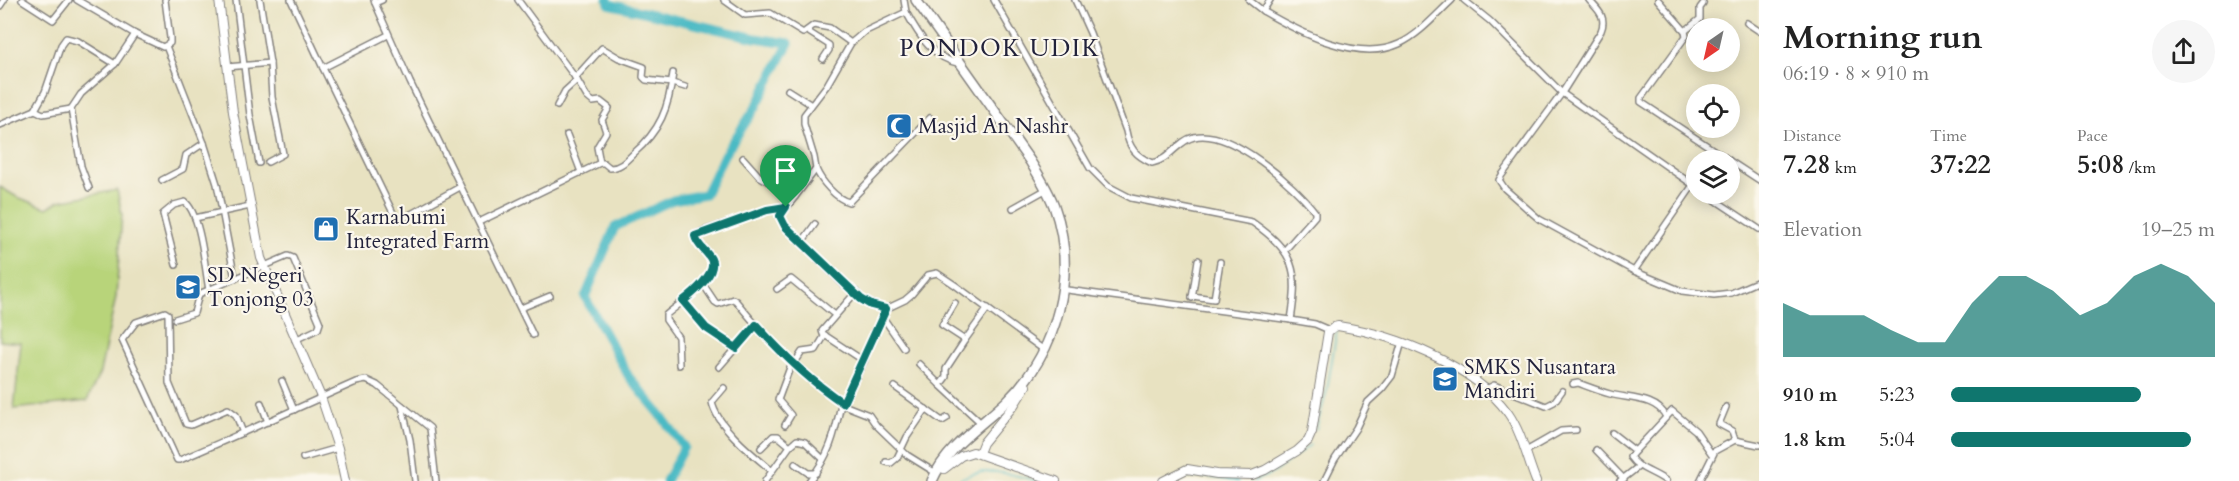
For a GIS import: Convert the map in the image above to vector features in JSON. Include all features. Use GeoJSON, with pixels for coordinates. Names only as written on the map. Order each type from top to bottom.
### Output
{"type":"FeatureCollection","features":[{"type":"Feature","properties":{"kind":"highway"},"geometry":{"type":"LineString","coordinates":[[916,0],[1034,160],[1058,203],[1067,250],[1067,290],[1064,312],[1045,358],[1026,386],[959,448],[938,476]]}},
{"type":"Feature","properties":{"kind":"highway"},"geometry":{"type":"LineString","coordinates":[[922,0],[1047,189],[1060,227],[1065,270],[1060,310],[1044,350],[1023,384],[948,455],[938,476]]}},
{"type":"Feature","properties":{"kind":"street"},"geometry":{"type":"LineString","coordinates":[[0,6],[4,0]]}},
{"type":"Feature","properties":{"kind":"street"},"geometry":{"type":"LineString","coordinates":[[22,0],[53,20],[69,0]]}},
{"type":"Feature","properties":{"kind":"street"},"geometry":{"type":"LineString","coordinates":[[77,0],[135,34],[159,46],[166,46],[170,44],[170,38],[165,0]]}},
{"type":"Feature","properties":{"kind":"street"},"geometry":{"type":"LineString","coordinates":[[219,0],[227,67],[250,206],[263,266],[321,398],[338,448],[345,481]]}},
{"type":"Feature","properties":{"kind":"street"},"geometry":{"type":"LineString","coordinates":[[236,0],[250,114],[259,163]]}},
{"type":"Feature","properties":{"kind":"street"},"geometry":{"type":"LineString","coordinates":[[260,0],[270,63],[272,97],[283,154],[268,162]]}},
{"type":"Feature","properties":{"kind":"street"},"geometry":{"type":"LineString","coordinates":[[291,0],[396,219],[402,219],[460,187]]}},
{"type":"Feature","properties":{"kind":"street"},"geometry":{"type":"LineString","coordinates":[[382,0],[374,2],[388,35],[532,335]]}},
{"type":"Feature","properties":{"kind":"street"},"geometry":{"type":"LineString","coordinates":[[518,0],[590,101],[600,101],[609,108],[602,120],[606,132],[597,147],[600,163]]}},
{"type":"Feature","properties":{"kind":"street"},"geometry":{"type":"LineString","coordinates":[[724,0],[745,15],[770,13],[801,33],[813,25],[830,28],[851,43]]}},
{"type":"Feature","properties":{"kind":"street"},"geometry":{"type":"LineString","coordinates":[[904,0],[906,12],[915,30],[929,48],[941,58],[962,63]]}},
{"type":"Feature","properties":{"kind":"street"},"geometry":{"type":"LineString","coordinates":[[994,0],[1090,168],[1108,186],[1131,198],[1252,222],[1285,250],[1296,286],[1291,320]]}},
{"type":"Feature","properties":{"kind":"street"},"geometry":{"type":"LineString","coordinates":[[1075,0],[1090,33],[1126,131],[1128,144],[1135,153],[1152,163],[1161,161],[1183,142],[1194,137],[1206,136],[1239,146],[1267,166],[1316,212],[1285,250]]}},
{"type":"Feature","properties":{"kind":"street"},"geometry":{"type":"LineString","coordinates":[[1249,0],[1263,11],[1297,29],[1359,51],[1373,51],[1399,44],[1412,37],[1452,0]]}},
{"type":"Feature","properties":{"kind":"street"},"geometry":{"type":"LineString","coordinates":[[1263,11],[1270,0]]}},
{"type":"Feature","properties":{"kind":"street"},"geometry":{"type":"LineString","coordinates":[[1464,0],[1490,21],[1562,93],[1686,180]]}},
{"type":"Feature","properties":{"kind":"street"},"geometry":{"type":"LineString","coordinates":[[1589,0],[1602,13],[1604,24],[1562,93],[1500,180],[1504,189],[1539,219],[1634,271],[1682,291],[1714,295],[1731,293],[1759,280]]}},
{"type":"Feature","properties":{"kind":"street"},"geometry":{"type":"LineString","coordinates":[[1658,0],[1685,31]]}},
{"type":"Feature","properties":{"kind":"street"},"geometry":{"type":"LineString","coordinates":[[1703,4],[1700,8],[1700,19],[1685,31],[1684,39],[1641,98],[1641,102],[1713,150]]}},
{"type":"Feature","properties":{"kind":"street"},"geometry":{"type":"LineString","coordinates":[[906,12],[864,32],[851,43],[827,85],[810,104],[803,118],[818,175],[835,194],[845,202],[849,202],[930,118]]}},
{"type":"Feature","properties":{"kind":"street"},"geometry":{"type":"LineString","coordinates":[[1747,23],[1759,31]]}},
{"type":"Feature","properties":{"kind":"street"},"geometry":{"type":"LineString","coordinates":[[807,31],[829,45],[824,59]]}},
{"type":"Feature","properties":{"kind":"street"},"geometry":{"type":"LineString","coordinates":[[89,188],[81,166],[71,109],[81,94],[116,64],[135,34]]}},
{"type":"Feature","properties":{"kind":"street"},"geometry":{"type":"LineString","coordinates":[[323,68],[388,35]]}},
{"type":"Feature","properties":{"kind":"street"},"geometry":{"type":"LineString","coordinates":[[0,125],[35,110],[45,92],[61,45],[66,38],[78,41],[116,64]]}},
{"type":"Feature","properties":{"kind":"street"},"geometry":{"type":"LineString","coordinates":[[166,46],[204,143],[217,184],[235,279]]}},
{"type":"Feature","properties":{"kind":"street"},"geometry":{"type":"LineString","coordinates":[[557,106],[565,91],[602,48],[644,68],[643,77],[646,80],[685,87]]}},
{"type":"Feature","properties":{"kind":"street"},"geometry":{"type":"LineString","coordinates":[[227,67],[270,63]]}},
{"type":"Feature","properties":{"kind":"street"},"geometry":{"type":"LineString","coordinates":[[479,222],[600,163],[604,162],[610,168],[618,167],[650,139],[660,123],[673,73]]}},
{"type":"Feature","properties":{"kind":"street"},"geometry":{"type":"LineString","coordinates":[[788,90],[810,104]]}},
{"type":"Feature","properties":{"kind":"street"},"geometry":{"type":"LineString","coordinates":[[35,110],[43,114],[71,109]]}},
{"type":"Feature","properties":{"kind":"street"},"geometry":{"type":"LineString","coordinates":[[567,135],[581,172]]}},
{"type":"Feature","properties":{"kind":"street"},"geometry":{"type":"LineString","coordinates":[[162,180],[182,170],[186,154],[204,143]]}},
{"type":"Feature","properties":{"kind":"street"},"geometry":{"type":"LineString","coordinates":[[743,158],[759,176],[795,197]]}},
{"type":"Feature","properties":{"kind":"street"},"geometry":{"type":"LineString","coordinates":[[1740,168],[1759,180]]}},
{"type":"Feature","properties":{"kind":"street"},"geometry":{"type":"LineString","coordinates":[[816,169],[786,207],[780,216],[781,221],[843,284],[871,305],[886,309]]}},
{"type":"Feature","properties":{"kind":"street"},"geometry":{"type":"LineString","coordinates":[[1013,208],[1047,189]]}},
{"type":"Feature","properties":{"kind":"street"},"geometry":{"type":"LineString","coordinates":[[1634,271],[1686,199]]}},
{"type":"Feature","properties":{"kind":"street"},"geometry":{"type":"LineString","coordinates":[[176,265],[163,214],[174,205],[183,202],[189,205],[195,218],[209,290]]}},
{"type":"Feature","properties":{"kind":"street"},"geometry":{"type":"LineString","coordinates":[[1721,204],[1759,230]]}},
{"type":"Feature","properties":{"kind":"street"},"geometry":{"type":"LineString","coordinates":[[195,218],[250,206]]}},
{"type":"Feature","properties":{"kind":"street"},"geometry":{"type":"LineString","coordinates":[[679,365],[678,337],[665,317],[703,284],[711,271],[712,264],[695,236],[767,210],[786,207]]}},
{"type":"Feature","properties":{"kind":"street"},"geometry":{"type":"LineString","coordinates":[[802,242],[815,224]]}},
{"type":"Feature","properties":{"kind":"street"},"geometry":{"type":"LineString","coordinates":[[175,319],[194,313],[197,309],[197,296],[288,256],[294,262],[320,323],[318,329],[295,339]]}},
{"type":"Feature","properties":{"kind":"street"},"geometry":{"type":"LineString","coordinates":[[1191,306],[1198,260]]}},
{"type":"Feature","properties":{"kind":"street"},"geometry":{"type":"LineString","coordinates":[[1192,296],[1214,299],[1220,262]]}},
{"type":"Feature","properties":{"kind":"street"},"geometry":{"type":"LineString","coordinates":[[809,481],[831,447],[842,403],[864,361],[886,309],[912,294],[928,275],[933,273],[955,285],[1044,350]]}},
{"type":"Feature","properties":{"kind":"street"},"geometry":{"type":"LineString","coordinates":[[777,289],[791,279],[835,315]]}},
{"type":"Feature","properties":{"kind":"street"},"geometry":{"type":"LineString","coordinates":[[703,284],[718,304],[733,299],[774,347],[828,393],[851,408],[869,415],[901,449],[938,476],[968,452],[980,453],[1056,481]]}},
{"type":"Feature","properties":{"kind":"street"},"geometry":{"type":"LineString","coordinates":[[1067,290],[1291,320],[1315,324],[1329,330],[1338,326],[1356,328],[1402,342],[1429,353],[1486,389],[1509,414],[1536,481]]}},
{"type":"Feature","properties":{"kind":"street"},"geometry":{"type":"LineString","coordinates":[[856,292],[822,331],[864,361]]}},
{"type":"Feature","properties":{"kind":"street"},"geometry":{"type":"LineString","coordinates":[[520,308],[550,296]]}},
{"type":"Feature","properties":{"kind":"street"},"geometry":{"type":"LineString","coordinates":[[683,301],[706,328],[736,348]]}},
{"type":"Feature","properties":{"kind":"street"},"geometry":{"type":"LineString","coordinates":[[955,303],[942,325],[965,340]]}},
{"type":"Feature","properties":{"kind":"street"},"geometry":{"type":"LineString","coordinates":[[940,385],[946,377],[946,369],[988,309]]}},
{"type":"Feature","properties":{"kind":"street"},"geometry":{"type":"LineString","coordinates":[[243,433],[236,415],[228,409],[193,424],[186,424],[169,384],[168,314],[165,312],[136,322],[122,340],[176,459],[180,460],[243,433],[321,398],[366,380],[372,382],[430,428],[436,481]]}},
{"type":"Feature","properties":{"kind":"street"},"geometry":{"type":"LineString","coordinates":[[882,316],[904,348]]}},
{"type":"Feature","properties":{"kind":"street"},"geometry":{"type":"LineString","coordinates":[[719,367],[756,325]]}},
{"type":"Feature","properties":{"kind":"street"},"geometry":{"type":"LineString","coordinates":[[1163,481],[1186,469],[1218,477],[1258,473],[1308,441],[1312,432],[1329,330]]}},
{"type":"Feature","properties":{"kind":"street"},"geometry":{"type":"LineString","coordinates":[[785,425],[791,415],[778,400],[793,363],[802,352],[816,350],[825,335]]}},
{"type":"Feature","properties":{"kind":"street"},"geometry":{"type":"LineString","coordinates":[[1324,481],[1335,459],[1361,419],[1368,402],[1392,376],[1402,342]]}},
{"type":"Feature","properties":{"kind":"street"},"geometry":{"type":"LineString","coordinates":[[919,364],[981,423]]}},
{"type":"Feature","properties":{"kind":"street"},"geometry":{"type":"LineString","coordinates":[[282,381],[294,410]]}},
{"type":"Feature","properties":{"kind":"street"},"geometry":{"type":"LineString","coordinates":[[1573,384],[1578,383],[1612,395],[1644,401],[1661,410],[1666,417]]}},
{"type":"Feature","properties":{"kind":"street"},"geometry":{"type":"LineString","coordinates":[[1486,389],[1494,385],[1546,406],[1554,402],[1562,391]]}},
{"type":"Feature","properties":{"kind":"street"},"geometry":{"type":"LineString","coordinates":[[980,453],[983,443],[1014,405],[1026,386]]}},
{"type":"Feature","properties":{"kind":"street"},"geometry":{"type":"LineString","coordinates":[[895,387],[942,421],[947,418]]}},
{"type":"Feature","properties":{"kind":"street"},"geometry":{"type":"LineString","coordinates":[[724,388],[712,403],[714,409],[734,438],[771,471]]}},
{"type":"Feature","properties":{"kind":"street"},"geometry":{"type":"LineString","coordinates":[[261,403],[268,422]]}},
{"type":"Feature","properties":{"kind":"street"},"geometry":{"type":"LineString","coordinates":[[402,405],[410,440],[415,481]]}},
{"type":"Feature","properties":{"kind":"street"},"geometry":{"type":"LineString","coordinates":[[1726,407],[1719,424],[1732,431],[1735,440]]}},
{"type":"Feature","properties":{"kind":"street"},"geometry":{"type":"LineString","coordinates":[[886,462],[894,461],[926,409]]}},
{"type":"Feature","properties":{"kind":"street"},"geometry":{"type":"LineString","coordinates":[[1666,481],[1651,471],[1638,467],[1630,457],[1670,412],[1674,412],[1696,431],[1708,451],[1714,453]]}},
{"type":"Feature","properties":{"kind":"street"},"geometry":{"type":"LineString","coordinates":[[1526,452],[1561,431],[1576,430]]}},
{"type":"Feature","properties":{"kind":"street"},"geometry":{"type":"LineString","coordinates":[[1612,433],[1635,451]]}},
{"type":"Feature","properties":{"kind":"street"},"geometry":{"type":"LineString","coordinates":[[761,448],[775,435],[783,438],[790,446]]}},
{"type":"Feature","properties":{"kind":"street"},"geometry":{"type":"LineString","coordinates":[[765,481],[796,440],[800,440],[823,459]]}},
{"type":"Feature","properties":{"kind":"street"},"geometry":{"type":"LineString","coordinates":[[1700,481],[1714,453],[1735,440],[1759,445]]}},
{"type":"Feature","properties":{"kind":"street"},"geometry":{"type":"LineString","coordinates":[[303,458],[338,448]]}},
{"type":"Feature","properties":{"kind":"street"},"geometry":{"type":"LineString","coordinates":[[1596,450],[1622,480],[1638,467]]}},
{"type":"Feature","properties":{"kind":"street"},"geometry":{"type":"LineString","coordinates":[[795,464],[808,473],[816,473]]}},
{"type":"Feature","properties":{"kind":"green space"},"geometry":{"type":"Polygon","coordinates":[[[0,187],[17,197],[47,208],[59,201],[117,190],[122,214],[116,297],[100,372],[87,401],[14,409],[21,343],[0,341],[0,187]]]}},
{"type":"Feature","properties":{"kind":"waterway"},"geometry":{"type":"LineString","coordinates":[[608,0],[609,4],[755,38],[789,43],[756,107],[724,155],[705,194],[673,200],[615,227],[585,297],[629,377],[684,447],[666,481]]}},
{"type":"Feature","properties":{"kind":"waterway"},"geometry":{"type":"LineString","coordinates":[[1316,429],[1327,390],[1337,330]]}},
{"type":"Feature","properties":{"kind":"waterway"},"geometry":{"type":"LineString","coordinates":[[1253,481],[1273,473],[1310,445]]}},
{"type":"Feature","properties":{"kind":"waterway"},"geometry":{"type":"LineString","coordinates":[[957,481],[976,473],[986,472],[1006,473],[1037,481]]}},
{"type":"Feature","properties":{"kind":"waterway"},"geometry":{"type":"LineString","coordinates":[[1174,481],[1198,477],[1238,481]]}},
{"type":"Feature","properties":{"kind":"place","name":"Masjid An Nashr"},"geometry":{"type":"Point","coordinates":[899,126]}},
{"type":"Feature","properties":{"kind":"place","name":"Karnabumi Integrated Farm"},"geometry":{"type":"Point","coordinates":[326,229]}},
{"type":"Feature","properties":{"kind":"place","name":"SD Negeri Tonjong 03"},"geometry":{"type":"Point","coordinates":[188,287]}},
{"type":"Feature","properties":{"kind":"place","name":"SMKS Nusantara Mandiri"},"geometry":{"type":"Point","coordinates":[1445,379]}},
{"type":"Feature","properties":{"kind":"district","name":"PONDOK UDIK"},"geometry":{"type":"Point","coordinates":[1000,48]}},
{"type":"Feature","properties":{"kind":"route"},"geometry":{"type":"LineString","coordinates":[[786,207],[780,216],[785,226],[861,299],[871,305],[886,309],[843,403],[782,355],[756,325],[736,348],[706,328],[683,301],[703,284],[712,268],[711,259],[695,238],[698,233],[767,210],[786,207]]}}]}
